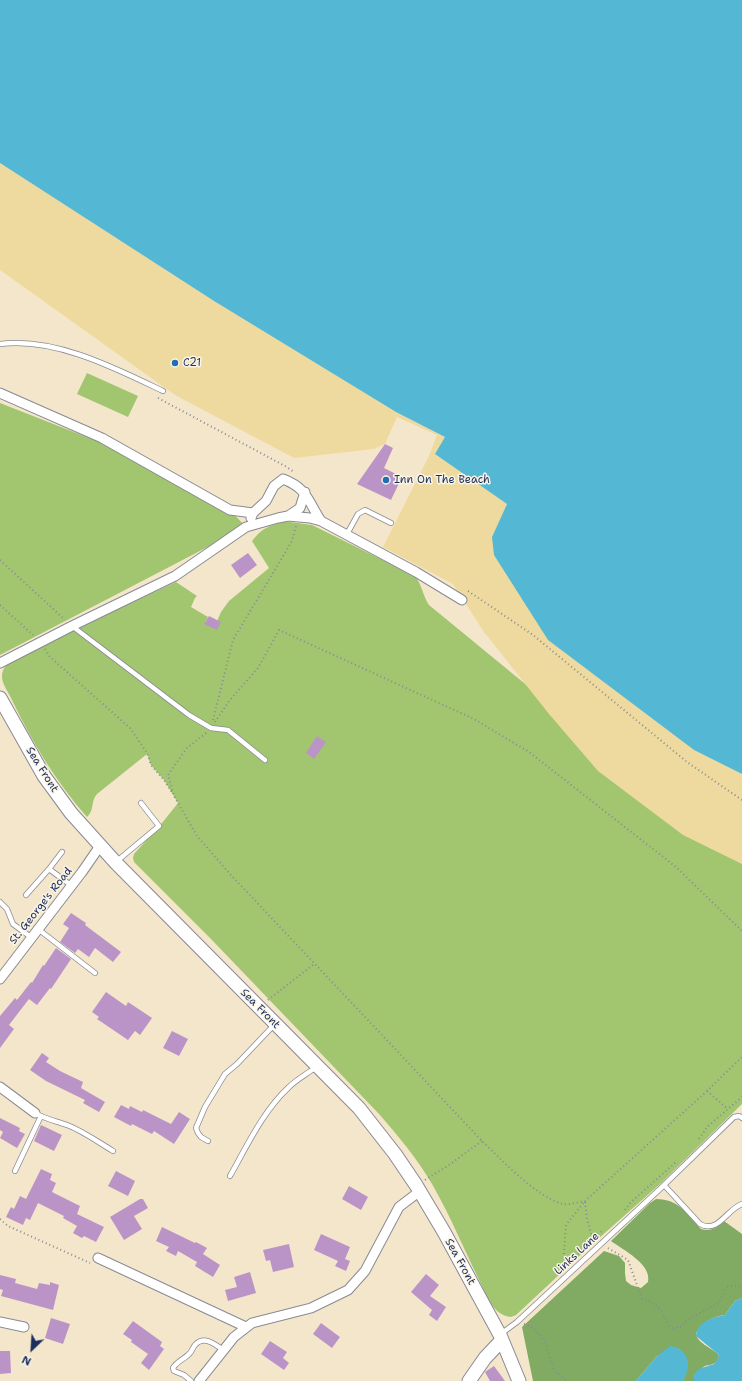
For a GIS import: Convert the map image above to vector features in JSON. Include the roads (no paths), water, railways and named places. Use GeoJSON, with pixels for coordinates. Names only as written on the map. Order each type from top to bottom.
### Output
{"type":"FeatureCollection","features":[{"type":"Feature","properties":{"kind":"street"},"geometry":{"type":"LineString","coordinates":[[0,393],[102,438],[230,510],[253,513]]}},
{"type":"Feature","properties":{"kind":"street"},"geometry":{"type":"LineString","coordinates":[[246,527],[253,513],[266,501],[274,486],[283,479],[294,483],[305,492],[321,521]]}},
{"type":"Feature","properties":{"kind":"street"},"geometry":{"type":"LineString","coordinates":[[288,516],[300,508],[305,492]]}},
{"type":"Feature","properties":{"kind":"street"},"geometry":{"type":"LineString","coordinates":[[0,663],[175,576],[246,527],[288,516],[321,521],[416,572],[462,600]]}},
{"type":"Feature","properties":{"kind":"street","name":"Sea Front"},"geometry":{"type":"LineString","coordinates":[[0,698],[44,776],[71,814],[116,863],[359,1108],[395,1154],[418,1188],[447,1239],[501,1338],[519,1381]]}},
{"type":"Feature","properties":{"kind":"street","name":"St. George's Road"},"geometry":{"type":"LineString","coordinates":[[0,979],[72,886],[100,846]]}},
{"type":"Feature","properties":{"kind":"street"},"geometry":{"type":"LineString","coordinates":[[0,1087],[38,1115]]}},
{"type":"Feature","properties":{"kind":"street"},"geometry":{"type":"LineString","coordinates":[[199,1381],[234,1337],[252,1323],[311,1308],[348,1290],[365,1270],[399,1207],[418,1188]]}},
{"type":"Feature","properties":{"kind":"street"},"geometry":{"type":"LineString","coordinates":[[96,1261],[246,1327]]}},
{"type":"Feature","properties":{"kind":"street"},"geometry":{"type":"LineString","coordinates":[[0,1322],[24,1327]]}},
{"type":"Feature","properties":{"kind":"street"},"geometry":{"type":"LineString","coordinates":[[469,1381],[501,1338]]}},
{"type":"Feature","properties":{"kind":"lane"},"geometry":{"type":"LineString","coordinates":[[0,344],[22,342],[90,357],[163,391]]}},
{"type":"Feature","properties":{"kind":"lane"},"geometry":{"type":"LineString","coordinates":[[347,534],[358,514],[365,510],[391,522]]}},
{"type":"Feature","properties":{"kind":"lane"},"geometry":{"type":"LineString","coordinates":[[72,626],[189,715],[211,728],[228,730],[265,760]]}},
{"type":"Feature","properties":{"kind":"lane"},"geometry":{"type":"LineString","coordinates":[[116,863],[159,826],[141,803]]}},
{"type":"Feature","properties":{"kind":"lane"},"geometry":{"type":"LineString","coordinates":[[26,894],[62,852]]}},
{"type":"Feature","properties":{"kind":"lane"},"geometry":{"type":"LineString","coordinates":[[49,869],[72,886]]}},
{"type":"Feature","properties":{"kind":"lane"},"geometry":{"type":"LineString","coordinates":[[0,902],[7,909],[13,924],[32,938]]}},
{"type":"Feature","properties":{"kind":"lane"},"geometry":{"type":"LineString","coordinates":[[38,929],[95,973]]}},
{"type":"Feature","properties":{"kind":"lane"},"geometry":{"type":"LineString","coordinates":[[208,1141],[201,1137],[196,1128],[211,1096],[224,1074],[237,1064],[275,1024]]}},
{"type":"Feature","properties":{"kind":"lane"},"geometry":{"type":"LineString","coordinates":[[230,1176],[266,1114],[276,1100],[289,1086],[318,1066]]}},
{"type":"Feature","properties":{"kind":"lane"},"geometry":{"type":"LineString","coordinates":[[15,1170],[38,1115],[68,1125],[113,1151]]}},
{"type":"Feature","properties":{"kind":"lane","name":"Links Lane"},"geometry":{"type":"LineString","coordinates":[[501,1338],[734,1117],[736,1116],[742,1118]]}},
{"type":"Feature","properties":{"kind":"lane"},"geometry":{"type":"LineString","coordinates":[[664,1185],[700,1224],[707,1227],[715,1226],[736,1206],[742,1204]]}},
{"type":"Feature","properties":{"kind":"lane"},"geometry":{"type":"LineString","coordinates":[[191,1381],[184,1375],[177,1374],[174,1371],[173,1368],[176,1363],[190,1353],[194,1346],[199,1342],[211,1342],[223,1350]]}},
{"type":"Feature","properties":{"kind":"water"},"geometry":{"type":"Polygon","coordinates":[[[0,0],[742,0],[742,774],[694,750],[548,640],[494,555],[492,537],[507,504],[435,454],[445,437],[396,412],[214,301],[0,163],[0,0]]]}},
{"type":"Feature","properties":{"kind":"water"},"geometry":{"type":"Polygon","coordinates":[[[742,1298],[742,1381],[694,1381],[694,1376],[697,1371],[703,1367],[714,1364],[719,1357],[718,1354],[696,1336],[699,1327],[711,1319],[725,1315],[735,1301],[742,1298]]]}},
{"type":"Feature","properties":{"kind":"water"},"geometry":{"type":"Polygon","coordinates":[[[670,1346],[683,1352],[687,1358],[688,1368],[683,1381],[636,1381],[657,1356],[670,1346]]]}},
{"type":"Feature","properties":{"kind":"place","name":"C21"},"geometry":{"type":"Point","coordinates":[175,363]}},
{"type":"Feature","properties":{"kind":"place","name":"Inn On The Beach"},"geometry":{"type":"Point","coordinates":[386,480]}}]}
